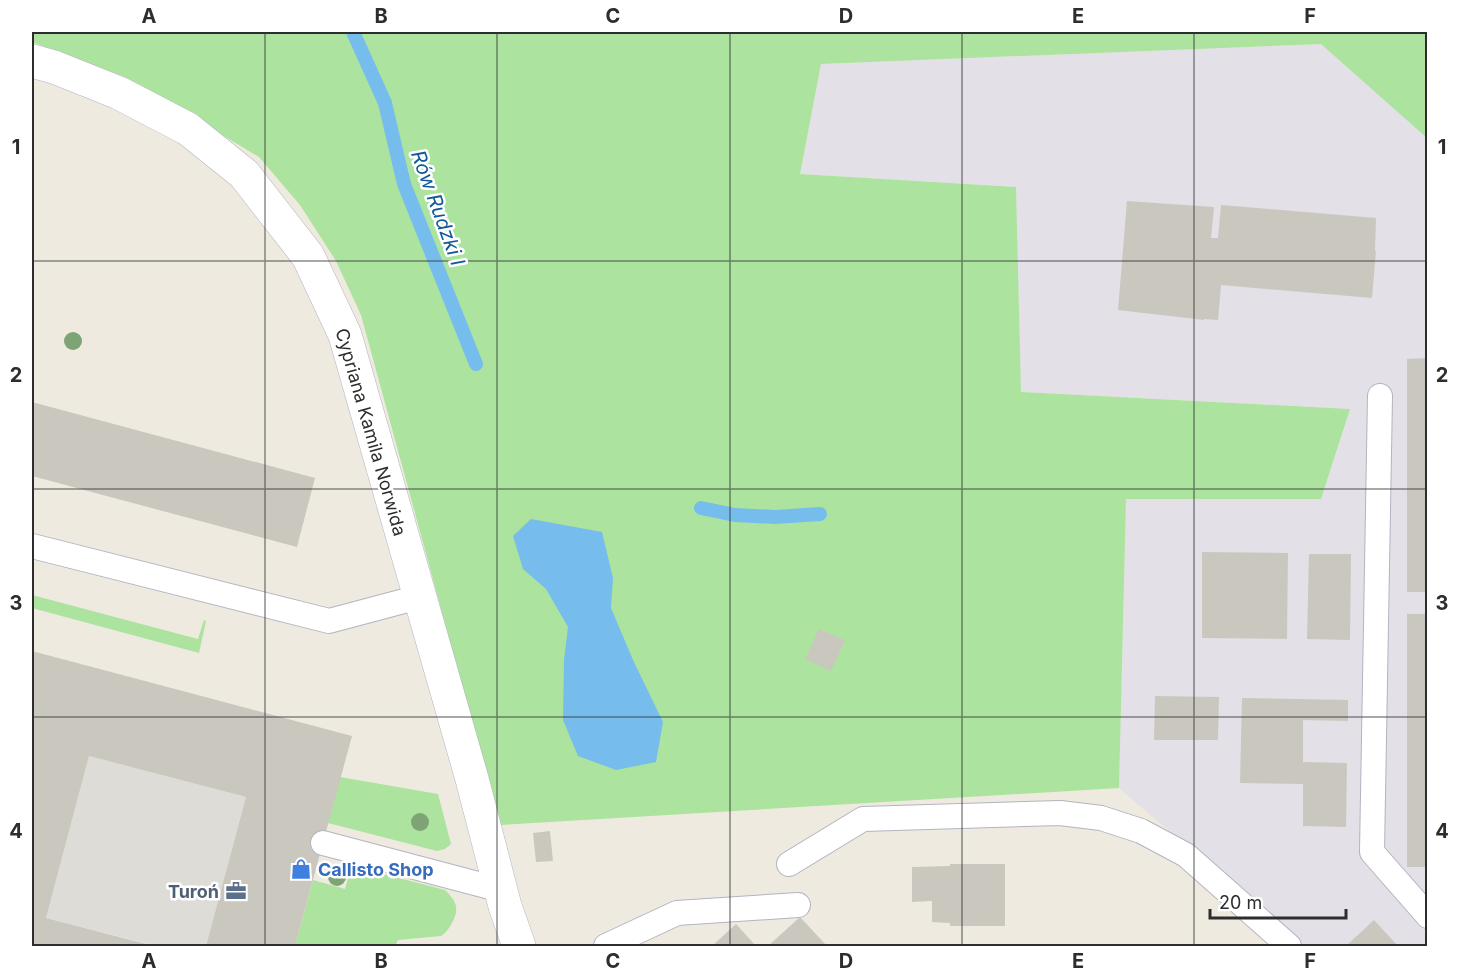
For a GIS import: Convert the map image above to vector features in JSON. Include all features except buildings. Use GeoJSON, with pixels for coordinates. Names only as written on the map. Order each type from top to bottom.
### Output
{"type":"FeatureCollection","features":[{"type":"Feature","properties":{"kind":"street","name":"Cypriana Kamila Norwida"},"geometry":{"type":"LineString","coordinates":[[32,61],[54,67],[119,93],[188,129],[244,174],[308,256],[345,335],[501,890],[519,946]]}},
{"type":"Feature","properties":{"kind":"lane"},"geometry":{"type":"LineString","coordinates":[[1380,396],[1372,852],[1428,916]]}},
{"type":"Feature","properties":{"kind":"lane"},"geometry":{"type":"LineString","coordinates":[[32,546],[329,621],[419,597]]}},
{"type":"Feature","properties":{"kind":"lane"},"geometry":{"type":"LineString","coordinates":[[789,864],[863,819],[1060,813],[1101,818],[1141,831],[1186,855],[1289,946]]}},
{"type":"Feature","properties":{"kind":"lane"},"geometry":{"type":"LineString","coordinates":[[322,843],[501,890]]}},
{"type":"Feature","properties":{"kind":"lane"},"geometry":{"type":"LineString","coordinates":[[606,946],[677,913],[798,905]]}},
{"type":"Feature","properties":{"kind":"shaded area"},"geometry":{"type":"Polygon","coordinates":[[[1322,44],[1427,138],[1427,946],[1304,946],[1119,788],[1126,499],[1321,499],[1350,409],[1021,392],[1016,187],[800,174],[821,64],[1322,44]]]}},
{"type":"Feature","properties":{"kind":"shaded area"},"geometry":{"type":"Polygon","coordinates":[[[89,756],[246,797],[206,946],[157,946],[46,918],[89,756]]]}},
{"type":"Feature","properties":{"kind":"green space"},"geometry":{"type":"Polygon","coordinates":[[[32,32],[1427,32],[1427,138],[1321,44],[821,64],[800,174],[1016,187],[1021,392],[1350,409],[1321,499],[1126,499],[1119,788],[500,825],[361,315],[336,261],[300,205],[259,157],[125,77],[32,42],[32,32]]]}},
{"type":"Feature","properties":{"kind":"green space"},"geometry":{"type":"Polygon","coordinates":[[[32,595],[198,639],[204,620],[206,621],[199,653],[32,608],[32,595]]]}},
{"type":"Feature","properties":{"kind":"green space"},"geometry":{"type":"Polygon","coordinates":[[[340,777],[438,794],[451,844],[437,851],[328,823],[340,777]]]}},
{"type":"Feature","properties":{"kind":"green space"},"geometry":{"type":"Polygon","coordinates":[[[361,868],[445,890],[454,901],[456,908],[455,916],[445,933],[441,936],[398,940],[395,946],[295,946],[313,880],[345,889],[349,875],[361,868]]]}},
{"type":"Feature","properties":{"kind":"water"},"geometry":{"type":"Polygon","coordinates":[[[531,519],[602,532],[613,578],[611,608],[663,722],[656,762],[616,770],[578,756],[563,720],[564,660],[568,627],[546,589],[523,569],[513,536],[531,519]]]}},
{"type":"Feature","properties":{"kind":"waterway","name":"Rów Rudzki I"},"geometry":{"type":"LineString","coordinates":[[353,32],[385,103],[404,184],[476,364]]}},
{"type":"Feature","properties":{"kind":"waterway"},"geometry":{"type":"LineString","coordinates":[[701,508],[735,515],[775,517],[820,514]]}},
{"type":"Feature","properties":{"kind":"place","name":"Callisto Shop"},"geometry":{"type":"Point","coordinates":[301,869]}},
{"type":"Feature","properties":{"kind":"place","name":"Turoń"},"geometry":{"type":"Point","coordinates":[236,891]}}]}
